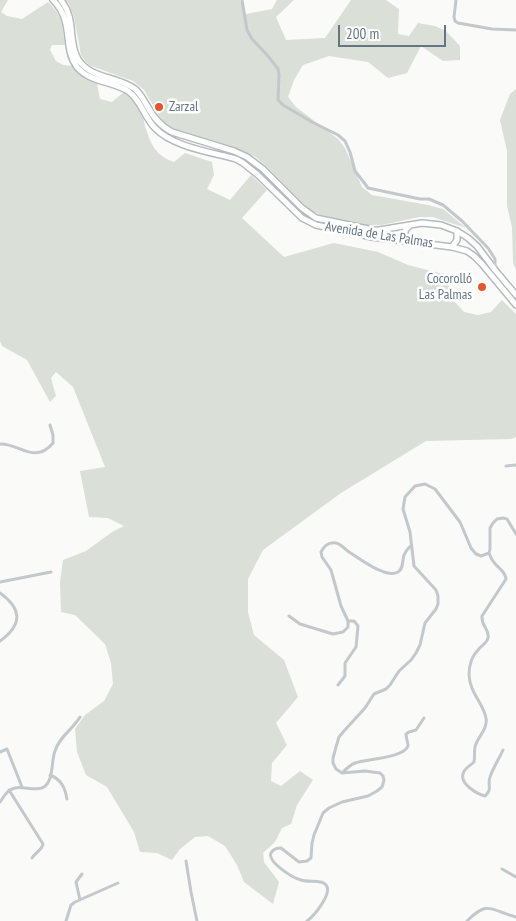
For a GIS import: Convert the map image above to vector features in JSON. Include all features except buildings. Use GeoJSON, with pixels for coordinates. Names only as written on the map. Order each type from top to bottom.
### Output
{"type":"FeatureCollection","features":[{"type":"Feature","properties":{"kind":"main road","name":"Avenida de Las Palmas"},"geometry":{"type":"LineString","coordinates":[[53,0],[61,9],[66,21],[71,56],[77,66],[85,74],[132,95],[151,124],[160,133],[177,142],[243,162],[258,174],[298,214],[312,224],[372,237],[452,247],[467,251],[477,259],[516,305]]}},
{"type":"Feature","properties":{"kind":"main road","name":"Avenida de Las Palmas"},"geometry":{"type":"LineString","coordinates":[[61,0],[71,18],[74,47],[82,64],[96,74],[135,89],[141,95],[155,119],[163,127],[172,132],[234,151],[247,157],[263,169],[307,212],[316,218],[372,230],[422,223],[435,224],[457,231],[477,246],[494,270],[516,295]]}},
{"type":"Feature","properties":{"kind":"main road"},"geometry":{"type":"LineString","coordinates":[[408,241],[405,233],[410,225]]}},
{"type":"Feature","properties":{"kind":"main road"},"geometry":{"type":"LineString","coordinates":[[452,247],[457,240],[457,231]]}},
{"type":"Feature","properties":{"kind":"street"},"geometry":{"type":"LineString","coordinates":[[242,0],[247,30],[252,39],[278,69],[278,100],[283,105],[338,135],[345,141],[355,171],[368,188],[420,199],[429,199],[443,205],[462,221],[488,248],[495,259],[494,270]]}},
{"type":"Feature","properties":{"kind":"street"},"geometry":{"type":"LineString","coordinates":[[456,0],[454,17],[458,23],[492,29],[516,30]]}},
{"type":"Feature","properties":{"kind":"street"},"geometry":{"type":"LineString","coordinates":[[0,444],[7,444],[30,453],[41,451],[53,443],[50,425]]}},
{"type":"Feature","properties":{"kind":"street"},"geometry":{"type":"LineString","coordinates":[[506,466],[516,465]]}},
{"type":"Feature","properties":{"kind":"street"},"geometry":{"type":"LineString","coordinates":[[308,921],[321,906],[328,892],[326,884],[300,880],[277,865],[270,855],[274,850],[281,848],[299,862],[311,858],[314,835],[323,813],[335,805],[368,796],[382,787],[384,780],[380,773],[364,771],[342,772],[336,769],[333,763],[334,753],[340,738],[374,694],[386,689],[399,671],[416,653],[420,645],[425,623],[436,609],[438,596],[436,590],[414,566],[410,532],[403,509],[405,497],[415,486],[425,484],[435,489],[460,522],[473,551],[479,555],[489,553]]}},
{"type":"Feature","properties":{"kind":"street"},"geometry":{"type":"LineString","coordinates":[[503,750],[490,777],[490,790],[485,796],[464,782],[463,774],[474,762],[475,745],[486,724],[484,711],[474,693],[469,672],[473,656],[488,638],[488,634],[481,621],[482,616],[506,579],[504,572],[494,563],[489,553],[490,528],[493,522],[503,518],[507,520],[516,534]]}},
{"type":"Feature","properties":{"kind":"street"},"geometry":{"type":"LineString","coordinates":[[289,616],[300,624],[333,634],[340,634],[348,626],[331,570],[321,552],[330,543],[338,544],[370,565],[386,573],[393,574],[401,569],[404,556],[412,545]]}},
{"type":"Feature","properties":{"kind":"street"},"geometry":{"type":"LineString","coordinates":[[0,582],[51,572]]}},
{"type":"Feature","properties":{"kind":"street"},"geometry":{"type":"LineString","coordinates":[[0,593],[14,605],[17,617],[14,629],[0,641]]}},
{"type":"Feature","properties":{"kind":"street"},"geometry":{"type":"LineString","coordinates":[[338,686],[345,676],[345,663],[356,647],[358,626],[354,622],[348,621]]}},
{"type":"Feature","properties":{"kind":"street"},"geometry":{"type":"LineString","coordinates":[[0,802],[9,790],[22,787],[43,788],[49,780],[55,750],[80,717]]}},
{"type":"Feature","properties":{"kind":"street"},"geometry":{"type":"LineString","coordinates":[[342,772],[353,764],[400,753],[408,744],[406,734],[416,730],[424,718]]}},
{"type":"Feature","properties":{"kind":"street"},"geometry":{"type":"LineString","coordinates":[[0,752],[7,749],[22,787]]}},
{"type":"Feature","properties":{"kind":"street"},"geometry":{"type":"LineString","coordinates":[[50,775],[64,786],[68,800]]}},
{"type":"Feature","properties":{"kind":"street"},"geometry":{"type":"LineString","coordinates":[[9,790],[43,844],[42,848],[32,858]]}},
{"type":"Feature","properties":{"kind":"street"},"geometry":{"type":"LineString","coordinates":[[186,861],[197,921]]}},
{"type":"Feature","properties":{"kind":"street"},"geometry":{"type":"LineString","coordinates":[[502,869],[516,877]]}},
{"type":"Feature","properties":{"kind":"street"},"geometry":{"type":"LineString","coordinates":[[80,900],[76,882],[82,874]]}},
{"type":"Feature","properties":{"kind":"street"},"geometry":{"type":"LineString","coordinates":[[66,921],[71,905],[118,883]]}},
{"type":"Feature","properties":{"kind":"street"},"geometry":{"type":"LineString","coordinates":[[467,921],[483,908],[489,908],[516,917]]}},
{"type":"Feature","properties":{"kind":"shaded area"},"geometry":{"type":"Polygon","coordinates":[[[0,0],[8,0],[1,12],[7,16],[22,19],[48,2],[59,16],[65,45],[52,45],[50,50],[56,61],[63,65],[72,66],[79,73],[97,83],[100,99],[112,102],[124,92],[140,110],[152,144],[162,156],[174,162],[185,153],[212,162],[214,175],[207,189],[230,200],[251,175],[267,190],[242,218],[284,257],[334,243],[378,252],[408,265],[443,274],[454,301],[464,312],[478,315],[491,312],[502,300],[516,314],[516,437],[511,439],[426,441],[341,493],[263,550],[248,579],[248,612],[254,635],[284,660],[298,697],[276,723],[287,745],[272,763],[271,781],[281,786],[300,771],[313,780],[297,805],[291,824],[282,828],[275,842],[263,853],[264,862],[279,882],[273,904],[244,882],[237,865],[225,846],[208,836],[195,837],[180,849],[172,860],[157,853],[140,852],[134,832],[107,787],[86,775],[77,752],[75,729],[85,715],[104,701],[113,684],[111,663],[105,644],[75,615],[61,612],[60,582],[63,560],[86,551],[112,532],[124,526],[108,518],[89,517],[80,471],[105,467],[73,387],[56,372],[51,378],[56,396],[50,402],[27,360],[2,346],[0,341],[0,0]]]}},
{"type":"Feature","properties":{"kind":"shaded area"},"geometry":{"type":"Polygon","coordinates":[[[66,0],[240,0],[246,14],[272,9],[277,0],[294,0],[276,17],[286,40],[325,38],[351,0],[386,0],[399,9],[398,34],[409,36],[418,23],[435,26],[446,31],[460,46],[460,60],[443,61],[421,46],[407,73],[388,78],[368,62],[329,56],[303,65],[294,80],[288,97],[296,107],[338,139],[345,148],[362,187],[372,195],[443,209],[466,228],[433,217],[419,217],[382,225],[367,225],[321,215],[312,211],[255,157],[243,151],[178,131],[168,126],[160,117],[144,90],[133,81],[91,66],[85,61],[81,55],[74,17],[66,0]]]}},
{"type":"Feature","properties":{"kind":"shaded area"},"geometry":{"type":"Polygon","coordinates":[[[516,89],[516,270],[513,263],[512,227],[507,206],[507,151],[500,120],[510,94],[516,89]]]}},
{"type":"Feature","properties":{"kind":"place","name":"Zarzal"},"geometry":{"type":"Point","coordinates":[159,107]}},
{"type":"Feature","properties":{"kind":"place","name":"Cocorolló Las Palmas"},"geometry":{"type":"Point","coordinates":[482,287]}}]}
